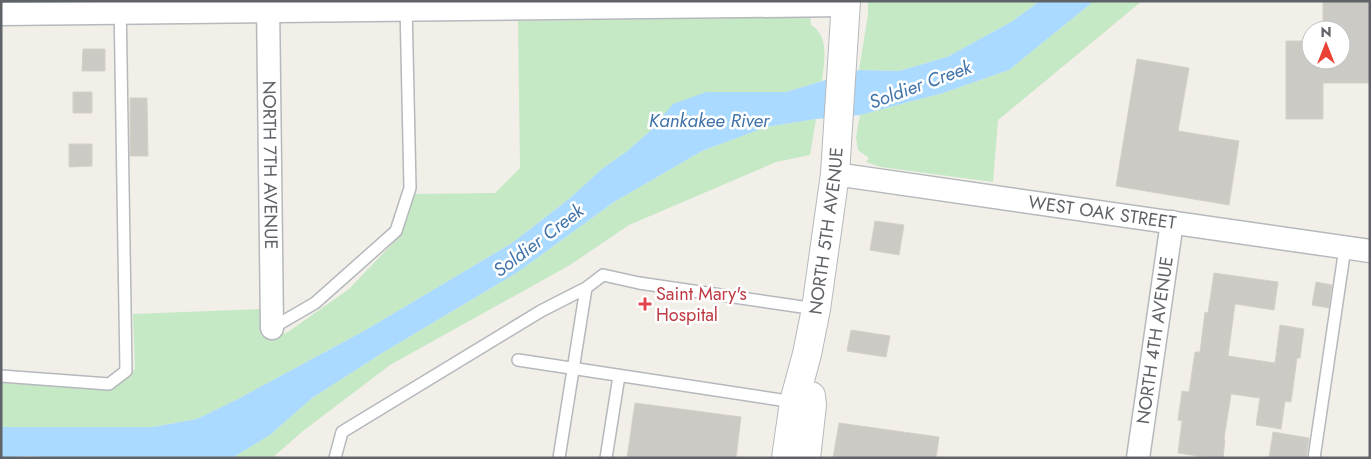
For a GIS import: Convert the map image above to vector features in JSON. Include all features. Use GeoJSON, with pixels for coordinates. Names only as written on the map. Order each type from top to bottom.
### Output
{"type":"FeatureCollection","features":[{"type":"Feature","properties":{"kind":"street"},"geometry":{"type":"LineString","coordinates":[[1,14],[120,7],[846,3]]}},
{"type":"Feature","properties":{"kind":"street","name":"NORTH 5TH AVENUE"},"geometry":{"type":"LineString","coordinates":[[786,458],[794,402],[807,354],[816,309],[835,174],[846,3]]}},
{"type":"Feature","properties":{"kind":"street","name":"NORTH 7TH AVENUE"},"geometry":{"type":"LineString","coordinates":[[268,6],[272,328]]}},
{"type":"Feature","properties":{"kind":"street","name":"WEST OAK STREET"},"geometry":{"type":"LineString","coordinates":[[835,174],[1370,251]]}},
{"type":"Feature","properties":{"kind":"street","name":"NORTH 4TH AVENUE"},"geometry":{"type":"LineString","coordinates":[[1138,458],[1172,222]]}},
{"type":"Feature","properties":{"kind":"street"},"geometry":{"type":"LineString","coordinates":[[806,458],[812,405],[807,354]]}},
{"type":"Feature","properties":{"kind":"lane"},"geometry":{"type":"LineString","coordinates":[[272,328],[315,303],[396,230],[410,188],[406,5]]}},
{"type":"Feature","properties":{"kind":"lane"},"geometry":{"type":"LineString","coordinates":[[1,376],[109,384],[126,371],[120,7]]}},
{"type":"Feature","properties":{"kind":"lane"},"geometry":{"type":"LineString","coordinates":[[1314,458],[1345,248]]}},
{"type":"Feature","properties":{"kind":"lane"},"geometry":{"type":"LineString","coordinates":[[335,458],[342,432],[540,311],[586,288],[603,275],[639,283],[816,309]]}},
{"type":"Feature","properties":{"kind":"lane"},"geometry":{"type":"LineString","coordinates":[[559,458],[586,288]]}},
{"type":"Feature","properties":{"kind":"lane"},"geometry":{"type":"LineString","coordinates":[[518,360],[794,402]]}},
{"type":"Feature","properties":{"kind":"lane"},"geometry":{"type":"LineString","coordinates":[[606,458],[619,376]]}},
{"type":"Feature","properties":{"kind":"green space"},"geometry":{"type":"Polygon","coordinates":[[[868,1],[1040,1],[1011,22],[947,57],[899,71],[859,70],[868,15],[868,1]]]}},
{"type":"Feature","properties":{"kind":"green space"},"geometry":{"type":"Polygon","coordinates":[[[1094,1],[1142,1],[998,120],[993,182],[881,167],[866,162],[869,158],[858,150],[856,137],[860,115],[943,93],[1009,70],[1094,1]]]}},
{"type":"Feature","properties":{"kind":"green space"},"geometry":{"type":"Polygon","coordinates":[[[810,17],[811,25],[821,36],[823,43],[822,81],[786,92],[706,92],[603,168],[569,199],[512,243],[364,331],[238,399],[197,419],[153,427],[1,427],[1,383],[110,388],[135,369],[133,314],[260,309],[261,336],[271,339],[288,332],[349,289],[397,239],[409,214],[414,194],[495,193],[520,168],[518,21],[810,17]]]}},
{"type":"Feature","properties":{"kind":"green space"},"geometry":{"type":"Polygon","coordinates":[[[816,119],[810,155],[776,162],[629,225],[570,265],[390,365],[303,431],[272,458],[232,458],[270,435],[312,398],[384,352],[518,272],[614,202],[702,151],[766,127],[816,119]]]}},
{"type":"Feature","properties":{"kind":"water","name":"Kankakee River"},"geometry":{"type":"Polygon","coordinates":[[[1040,1],[1094,1],[1009,70],[943,93],[860,115],[816,119],[766,127],[702,151],[614,202],[518,272],[384,352],[312,398],[270,435],[232,458],[60,458],[29,456],[1,458],[1,427],[153,427],[197,419],[238,399],[364,331],[512,243],[569,199],[603,168],[626,152],[648,133],[673,104],[706,92],[786,92],[859,70],[899,71],[947,57],[1011,22],[1040,1]]]}},
{"type":"Feature","properties":{"kind":"building"},"geometry":{"type":"Polygon","coordinates":[[[1323,1],[1369,1],[1370,83],[1323,83],[1323,119],[1286,119],[1286,41],[1301,41],[1301,70],[1351,70],[1351,20],[1323,20],[1323,1]]]}},
{"type":"Feature","properties":{"kind":"building"},"geometry":{"type":"Polygon","coordinates":[[[83,49],[105,49],[105,71],[82,71],[83,49]]]}},
{"type":"Feature","properties":{"kind":"building"},"geometry":{"type":"Polygon","coordinates":[[[1137,59],[1189,68],[1178,131],[1239,141],[1229,205],[1116,186],[1137,59]]]}},
{"type":"Feature","properties":{"kind":"building"},"geometry":{"type":"Polygon","coordinates":[[[73,92],[92,92],[92,113],[73,113],[73,92]]]}},
{"type":"Feature","properties":{"kind":"building"},"geometry":{"type":"Polygon","coordinates":[[[130,98],[147,98],[148,156],[130,156],[130,98]]]}},
{"type":"Feature","properties":{"kind":"building"},"geometry":{"type":"Polygon","coordinates":[[[69,144],[92,144],[92,166],[69,167],[69,144]]]}},
{"type":"Feature","properties":{"kind":"building"},"geometry":{"type":"Polygon","coordinates":[[[875,221],[904,225],[899,255],[870,250],[875,221]]]}},
{"type":"Feature","properties":{"kind":"building"},"geometry":{"type":"Polygon","coordinates":[[[1214,273],[1278,282],[1274,310],[1235,304],[1228,356],[1275,363],[1280,325],[1304,329],[1300,358],[1297,358],[1291,402],[1285,401],[1281,429],[1256,425],[1260,398],[1231,394],[1223,458],[1178,453],[1182,421],[1178,420],[1182,391],[1189,392],[1195,352],[1200,352],[1205,312],[1208,313],[1214,273]]]}},
{"type":"Feature","properties":{"kind":"building"},"geometry":{"type":"Polygon","coordinates":[[[1316,282],[1332,285],[1329,308],[1312,305],[1316,282]]]}},
{"type":"Feature","properties":{"kind":"building"},"geometry":{"type":"Polygon","coordinates":[[[851,330],[890,336],[886,357],[847,351],[851,330]]]}},
{"type":"Feature","properties":{"kind":"building"},"geometry":{"type":"Polygon","coordinates":[[[635,403],[741,417],[736,458],[627,458],[635,403]]]}},
{"type":"Feature","properties":{"kind":"building"},"geometry":{"type":"Polygon","coordinates":[[[839,423],[939,437],[936,458],[833,458],[839,423]]]}},
{"type":"Feature","properties":{"kind":"building"},"geometry":{"type":"Polygon","coordinates":[[[1273,432],[1309,438],[1306,458],[1269,458],[1273,432]]]}},
{"type":"Feature","properties":{"kind":"place","name":"Saint Mary's Hospital"},"geometry":{"type":"Point","coordinates":[645,304]}},
{"type":"Feature","properties":{"kind":"water label","name":"Soldier Creek"},"geometry":{"type":"Point","coordinates":[920,84]}},
{"type":"Feature","properties":{"kind":"water label","name":"Soldier Creek"},"geometry":{"type":"Point","coordinates":[538,240]}}]}
